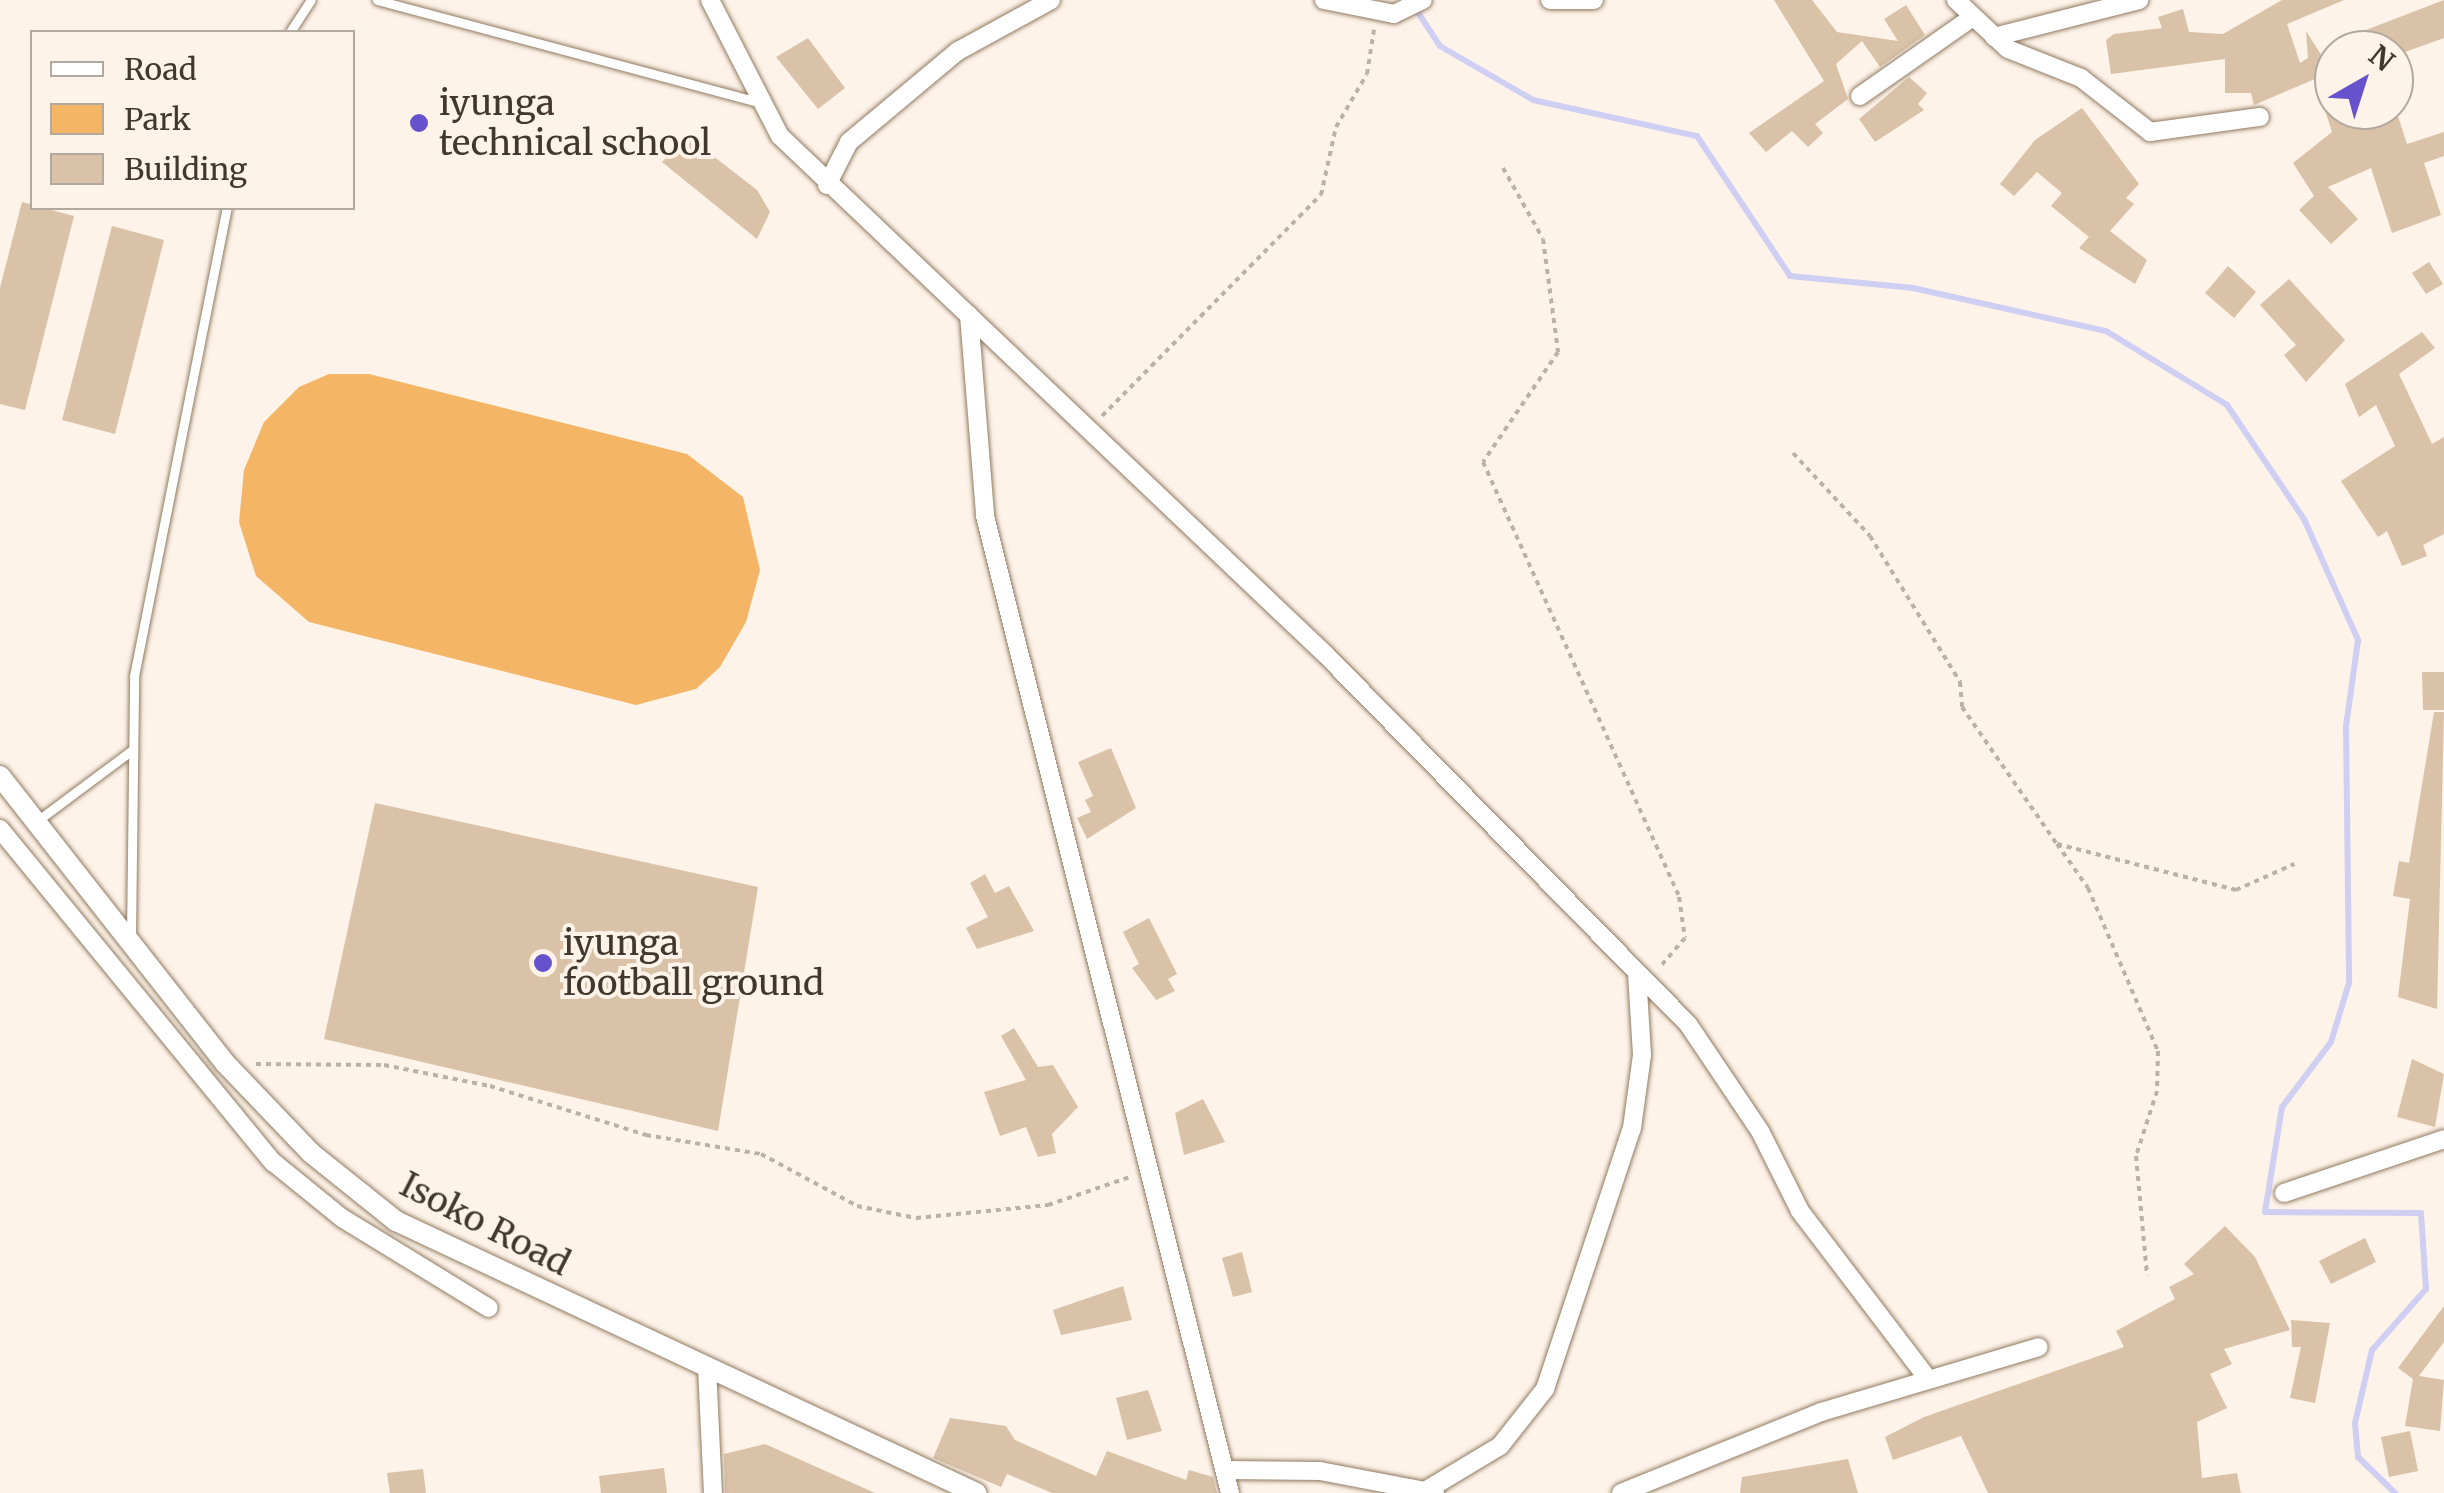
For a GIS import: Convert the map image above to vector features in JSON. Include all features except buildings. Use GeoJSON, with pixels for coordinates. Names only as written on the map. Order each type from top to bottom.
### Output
{"type":"FeatureCollection","features":[{"type":"Feature","properties":{"kind":"street"},"geometry":{"type":"LineString","coordinates":[[710,0],[758,102],[828,185],[1326,655],[1703,1042],[1800,1211],[1928,1379]]}},
{"type":"Feature","properties":{"kind":"street"},"geometry":{"type":"LineString","coordinates":[[828,185],[849,142],[958,51],[1050,0]]}},
{"type":"Feature","properties":{"kind":"street"},"geometry":{"type":"LineString","coordinates":[[1324,0],[1374,12],[1408,12],[1424,0]]}},
{"type":"Feature","properties":{"kind":"street"},"geometry":{"type":"LineString","coordinates":[[1550,0],[1594,0]]}},
{"type":"Feature","properties":{"kind":"street"},"geometry":{"type":"LineString","coordinates":[[1956,0],[1994,38],[2094,86],[2150,132],[2260,117]]}},
{"type":"Feature","properties":{"kind":"street"},"geometry":{"type":"LineString","coordinates":[[1994,38],[2139,0]]}},
{"type":"Feature","properties":{"kind":"street"},"geometry":{"type":"LineString","coordinates":[[1860,96],[1974,17]]}},
{"type":"Feature","properties":{"kind":"street"},"geometry":{"type":"LineString","coordinates":[[968,315],[985,516],[1153,1168],[1230,1493]]}},
{"type":"Feature","properties":{"kind":"street","name":"Isoko Road"},"geometry":{"type":"LineString","coordinates":[[0,776],[225,1063],[311,1153],[396,1220],[976,1493]]}},
{"type":"Feature","properties":{"kind":"street"},"geometry":{"type":"LineString","coordinates":[[0,829],[273,1162],[342,1218],[489,1308]]}},
{"type":"Feature","properties":{"kind":"street"},"geometry":{"type":"LineString","coordinates":[[1227,1470],[1320,1471],[1430,1492],[1500,1446],[1545,1389],[1632,1128],[1642,1055],[1641,978]]}},
{"type":"Feature","properties":{"kind":"street"},"geometry":{"type":"LineString","coordinates":[[2284,1192],[2444,1140]]}},
{"type":"Feature","properties":{"kind":"street"},"geometry":{"type":"LineString","coordinates":[[1621,1493],[1928,1379],[2040,1347]]}},
{"type":"Feature","properties":{"kind":"street"},"geometry":{"type":"LineString","coordinates":[[707,1368],[713,1493]]}},
{"type":"Feature","properties":{"kind":"lane"},"geometry":{"type":"LineString","coordinates":[[291,30],[311,0]]}},
{"type":"Feature","properties":{"kind":"lane"},"geometry":{"type":"LineString","coordinates":[[377,0],[758,102]]}},
{"type":"Feature","properties":{"kind":"lane"},"geometry":{"type":"LineString","coordinates":[[130,940],[134,676],[228,210]]}},
{"type":"Feature","properties":{"kind":"lane"},"geometry":{"type":"LineString","coordinates":[[36,821],[131,752]]}},
{"type":"Feature","properties":{"kind":"path"},"geometry":{"type":"LineString","coordinates":[[1087,429],[1165,360],[1326,188],[1336,127],[1368,74],[1374,12]]}},
{"type":"Feature","properties":{"kind":"path"},"geometry":{"type":"LineString","coordinates":[[1503,168],[1543,239],[1558,352],[1483,462],[1679,897],[1685,938],[1641,978]]}},
{"type":"Feature","properties":{"kind":"path"},"geometry":{"type":"LineString","coordinates":[[1792,453],[1870,536],[1960,682],[1962,707],[2088,888],[2158,1051],[2136,1156],[2147,1275]]}},
{"type":"Feature","properties":{"kind":"path"},"geometry":{"type":"LineString","coordinates":[[2057,844],[2236,890],[2294,864]]}},
{"type":"Feature","properties":{"kind":"path"},"geometry":{"type":"LineString","coordinates":[[225,1063],[384,1065],[490,1086],[646,1135],[761,1154],[856,1206],[916,1218],[1048,1206],[1153,1168]]}},
{"type":"Feature","properties":{"kind":"green space"},"geometry":{"type":"Polygon","coordinates":[[[329,374],[369,374],[687,454],[743,497],[760,570],[746,622],[720,667],[696,689],[636,705],[309,622],[256,576],[239,522],[244,470],[264,422],[299,387],[329,374]]]}},
{"type":"Feature","properties":{"kind":"waterway"},"geometry":{"type":"LineString","coordinates":[[1415,8],[1440,46],[1533,100],[1697,136],[1790,276],[1913,288],[2106,331],[2227,405],[2304,519],[2358,640],[2346,726],[2349,983],[2331,1042],[2282,1107],[2265,1212],[2421,1213],[2426,1289],[2372,1350],[2355,1423],[2358,1457],[2395,1493]]}},
{"type":"Feature","properties":{"kind":"place","name":"iyunga technical school"},"geometry":{"type":"Point","coordinates":[419,123]}},
{"type":"Feature","properties":{"kind":"place","name":"iyunga football ground"},"geometry":{"type":"Point","coordinates":[543,963]}}]}
